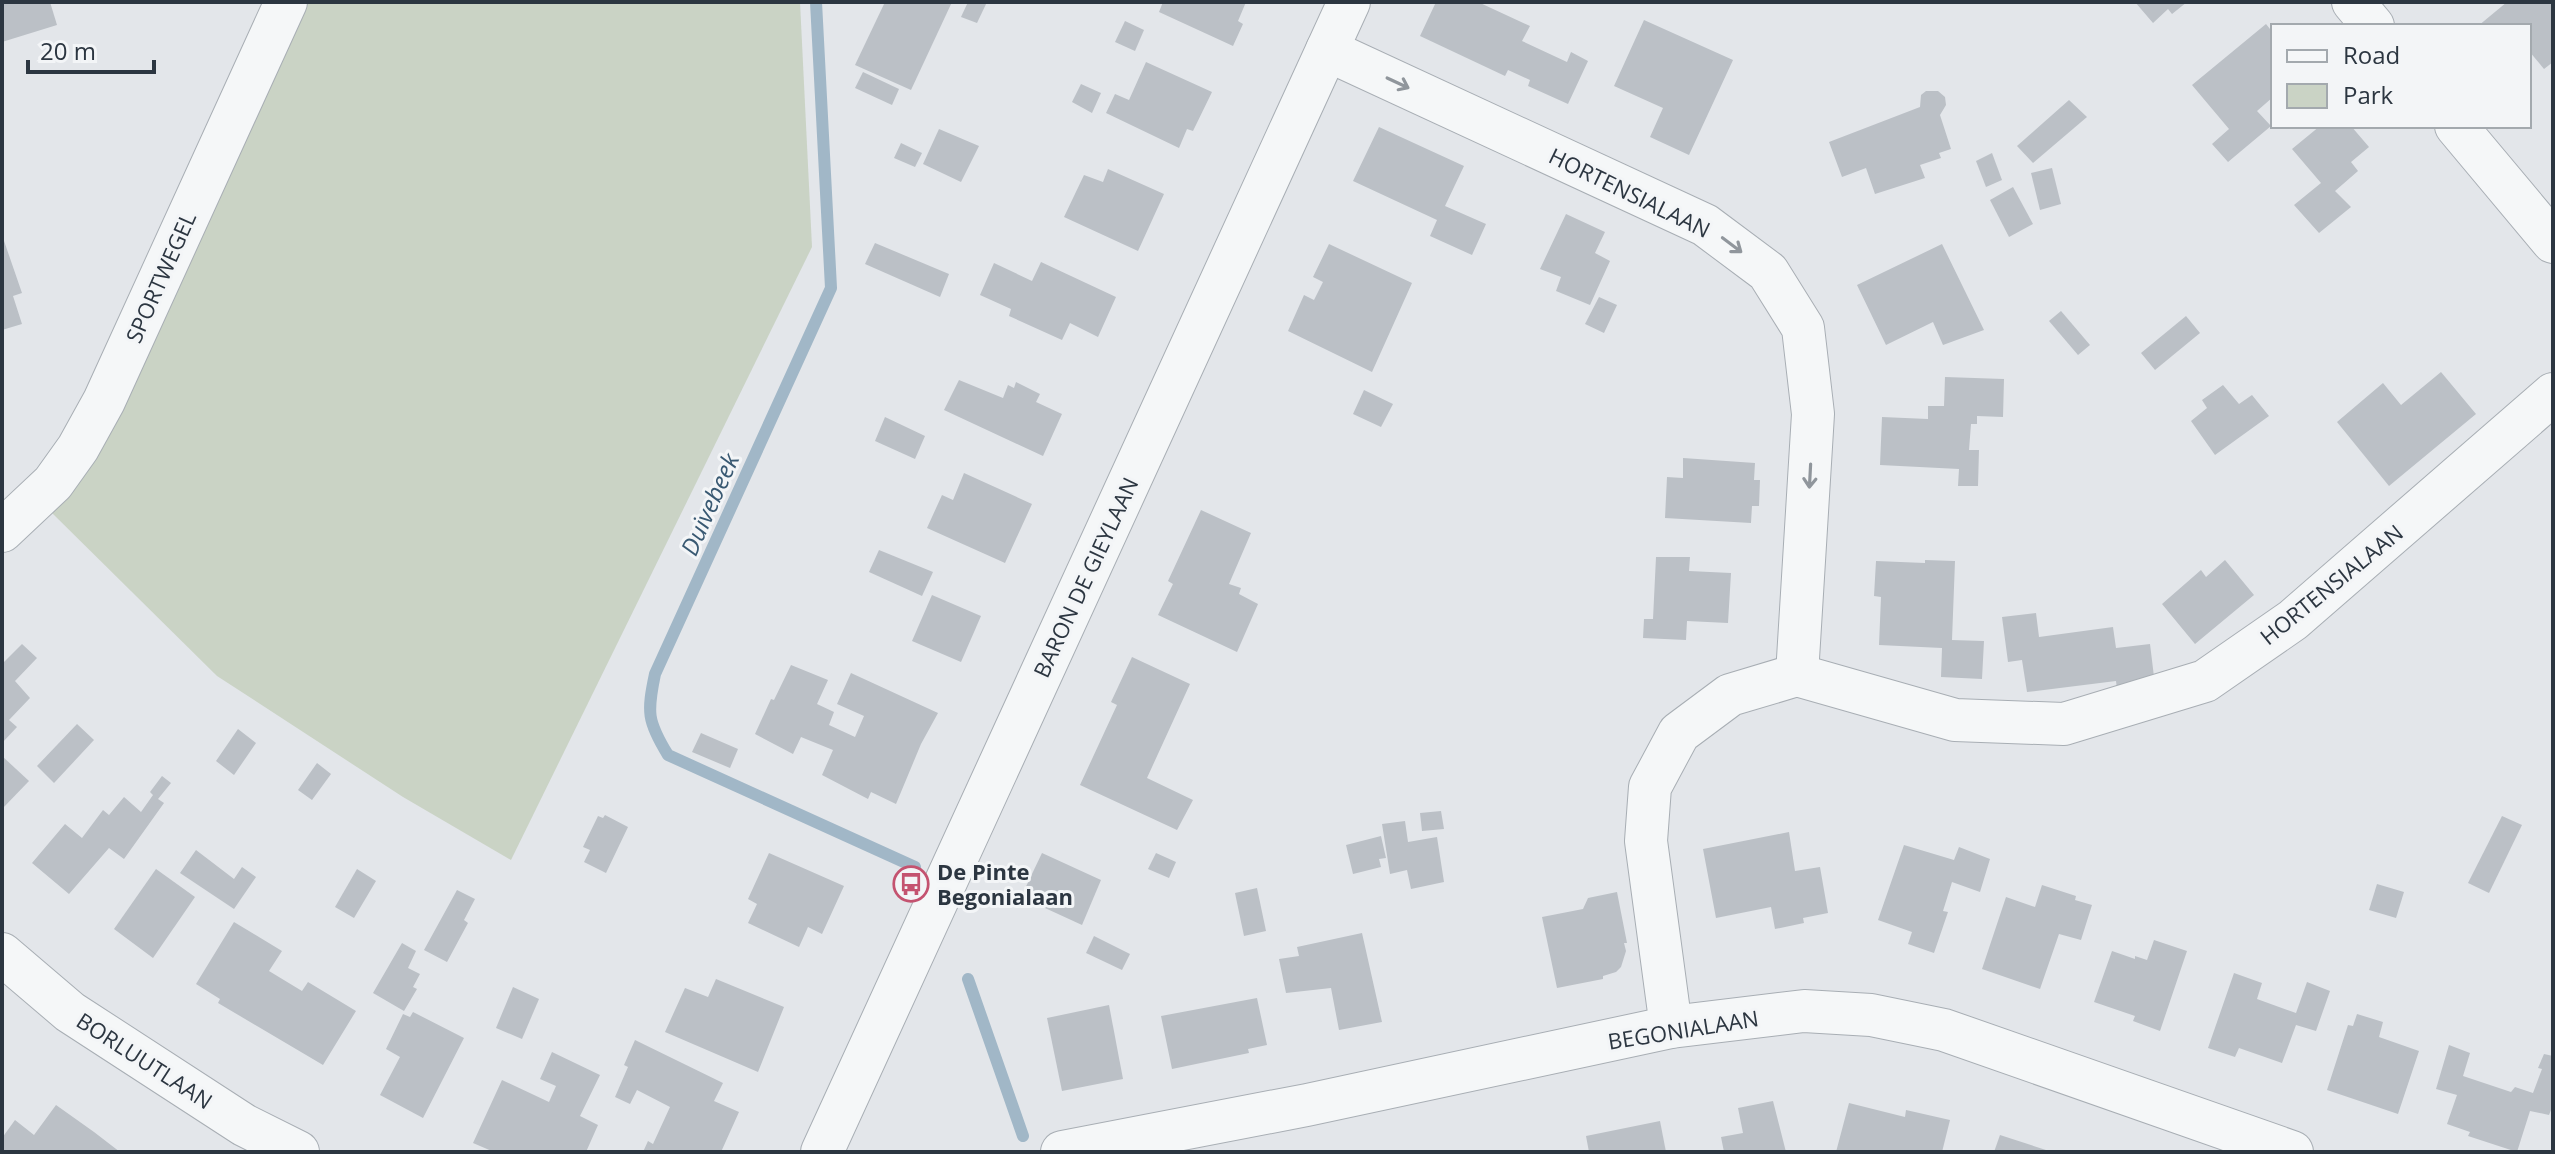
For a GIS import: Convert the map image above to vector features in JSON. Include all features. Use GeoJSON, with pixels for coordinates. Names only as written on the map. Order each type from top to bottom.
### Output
{"type":"FeatureCollection","features":[{"type":"Feature","properties":{"kind":"street","name":"SPORTWEGEL"},"geometry":{"type":"LineString","coordinates":[[2,531],[53,483],[78,448],[104,401],[286,2]]}},
{"type":"Feature","properties":{"kind":"street","name":"BARON DE GIEYLAAN"},"geometry":{"type":"LineString","coordinates":[[823,1152],[1349,2]]}},
{"type":"Feature","properties":{"kind":"street"},"geometry":{"type":"LineString","coordinates":[[2353,2],[2371,24]]}},
{"type":"Feature","properties":{"kind":"street","name":"HORTENSIALAAN"},"geometry":{"type":"LineString","coordinates":[[1327,50],[1705,225],[1768,272],[1803,328],[1813,414],[1797,675],[1955,720],[2064,724],[2205,681],[2293,620],[2553,394]]}},
{"type":"Feature","properties":{"kind":"street"},"geometry":{"type":"LineString","coordinates":[[2458,128],[2553,242]]}},
{"type":"Feature","properties":{"kind":"street"},"geometry":{"type":"LineString","coordinates":[[1671,1027],[1646,841],[1650,787],[1679,733],[1730,695],[1797,675]]}},
{"type":"Feature","properties":{"kind":"street","name":"BORLUUTLAAN"},"geometry":{"type":"LineString","coordinates":[[2,954],[70,1012],[236,1138],[298,1152]]}},
{"type":"Feature","properties":{"kind":"street","name":"BEGONIALAAN"},"geometry":{"type":"LineString","coordinates":[[1062,1152],[1307,1105],[1671,1027],[1804,1011],[1871,1015],[1944,1030],[2292,1152]]}},
{"type":"Feature","properties":{"kind":"green space"},"geometry":{"type":"Polygon","coordinates":[[[301,2],[800,2],[812,247],[511,860],[403,797],[217,676],[51,512],[301,2]]]}},
{"type":"Feature","properties":{"kind":"building"},"geometry":{"type":"Polygon","coordinates":[[[2,2],[50,2],[57,25],[2,42],[2,2]]]}},
{"type":"Feature","properties":{"kind":"building"},"geometry":{"type":"Polygon","coordinates":[[[885,2],[952,2],[911,90],[855,65],[885,2]]]}},
{"type":"Feature","properties":{"kind":"building"},"geometry":{"type":"Polygon","coordinates":[[[968,2],[987,2],[977,23],[961,17],[968,2]]]}},
{"type":"Feature","properties":{"kind":"building"},"geometry":{"type":"Polygon","coordinates":[[[1163,2],[1246,2],[1238,21],[1243,24],[1233,46],[1159,12],[1163,2]]]}},
{"type":"Feature","properties":{"kind":"building"},"geometry":{"type":"Polygon","coordinates":[[[1436,2],[1478,2],[1530,26],[1522,41],[1567,62],[1571,52],[1588,61],[1568,104],[1528,86],[1530,80],[1508,70],[1505,76],[1420,36],[1436,2]]]}},
{"type":"Feature","properties":{"kind":"building"},"geometry":{"type":"Polygon","coordinates":[[[2135,2],[2187,2],[2172,14],[2168,9],[2153,23],[2135,2]]]}},
{"type":"Feature","properties":{"kind":"building"},"geometry":{"type":"Polygon","coordinates":[[[2507,2],[2553,2],[2553,62],[2544,69],[2531,53],[2531,24],[2480,24],[2507,2]]]}},
{"type":"Feature","properties":{"kind":"building"},"geometry":{"type":"Polygon","coordinates":[[[1644,20],[1733,60],[1689,155],[1650,137],[1663,108],[1614,86],[1644,20]]]}},
{"type":"Feature","properties":{"kind":"building"},"geometry":{"type":"Polygon","coordinates":[[[1125,21],[1144,30],[1135,51],[1115,42],[1125,21]]]}},
{"type":"Feature","properties":{"kind":"building"},"geometry":{"type":"Polygon","coordinates":[[[2266,24],[2271,28],[2271,99],[2257,111],[2271,126],[2228,162],[2212,144],[2229,129],[2192,85],[2266,24]]]}},
{"type":"Feature","properties":{"kind":"building"},"geometry":{"type":"Polygon","coordinates":[[[1146,62],[1212,92],[1193,131],[1187,129],[1179,148],[1106,113],[1115,94],[1129,100],[1146,62]]]}},
{"type":"Feature","properties":{"kind":"building"},"geometry":{"type":"Polygon","coordinates":[[[863,72],[899,89],[892,105],[855,88],[863,72]]]}},
{"type":"Feature","properties":{"kind":"building"},"geometry":{"type":"Polygon","coordinates":[[[1081,84],[1101,93],[1092,113],[1072,102],[1081,84]]]}},
{"type":"Feature","properties":{"kind":"building"},"geometry":{"type":"Polygon","coordinates":[[[1926,91],[1938,91],[1945,97],[1946,105],[1940,115],[1951,149],[1939,153],[1941,158],[1920,165],[1925,178],[1875,194],[1866,168],[1842,177],[1829,142],[1920,107],[1921,95],[1926,91]]]}},
{"type":"Feature","properties":{"kind":"building"},"geometry":{"type":"Polygon","coordinates":[[[2069,100],[2087,117],[2033,163],[2017,146],[2069,100]]]}},
{"type":"Feature","properties":{"kind":"building"},"geometry":{"type":"Polygon","coordinates":[[[1379,127],[1464,166],[1445,206],[1486,224],[1472,255],[1430,236],[1437,220],[1353,181],[1379,127]]]}},
{"type":"Feature","properties":{"kind":"building"},"geometry":{"type":"Polygon","coordinates":[[[2318,128],[2353,128],[2369,147],[2351,162],[2358,171],[2335,191],[2351,207],[2319,233],[2294,205],[2321,183],[2292,149],[2318,128]]]}},
{"type":"Feature","properties":{"kind":"building"},"geometry":{"type":"Polygon","coordinates":[[[939,129],[979,146],[961,182],[923,164],[939,129]]]}},
{"type":"Feature","properties":{"kind":"building"},"geometry":{"type":"Polygon","coordinates":[[[901,143],[922,153],[915,167],[894,158],[901,143]]]}},
{"type":"Feature","properties":{"kind":"building"},"geometry":{"type":"Polygon","coordinates":[[[1992,153],[2002,180],[1986,187],[1976,161],[1992,153]]]}},
{"type":"Feature","properties":{"kind":"building"},"geometry":{"type":"Polygon","coordinates":[[[2052,168],[2061,204],[2040,210],[2031,173],[2052,168]]]}},
{"type":"Feature","properties":{"kind":"building"},"geometry":{"type":"Polygon","coordinates":[[[1108,169],[1164,194],[1138,251],[1064,217],[1084,175],[1103,182],[1108,169]]]}},
{"type":"Feature","properties":{"kind":"building"},"geometry":{"type":"Polygon","coordinates":[[[2013,187],[2033,224],[2009,237],[1990,200],[2013,187]]]}},
{"type":"Feature","properties":{"kind":"building"},"geometry":{"type":"Polygon","coordinates":[[[1566,214],[1605,232],[1595,253],[1610,261],[1590,305],[1556,291],[1561,277],[1540,269],[1566,214]]]}},
{"type":"Feature","properties":{"kind":"building"},"geometry":{"type":"Polygon","coordinates":[[[2,235],[22,293],[13,296],[22,324],[2,330],[2,235]]]}},
{"type":"Feature","properties":{"kind":"building"},"geometry":{"type":"Polygon","coordinates":[[[875,243],[949,274],[940,297],[865,264],[875,243]]]}},
{"type":"Feature","properties":{"kind":"building"},"geometry":{"type":"Polygon","coordinates":[[[1329,244],[1412,283],[1372,372],[1288,331],[1304,295],[1314,300],[1323,282],[1313,277],[1329,244]]]}},
{"type":"Feature","properties":{"kind":"building"},"geometry":{"type":"Polygon","coordinates":[[[1942,244],[1984,330],[1943,345],[1933,322],[1886,345],[1857,285],[1942,244]]]}},
{"type":"Feature","properties":{"kind":"building"},"geometry":{"type":"Polygon","coordinates":[[[1041,262],[1116,297],[1098,337],[1070,323],[1062,340],[1009,316],[1011,309],[980,295],[994,263],[1032,281],[1041,262]]]}},
{"type":"Feature","properties":{"kind":"building"},"geometry":{"type":"Polygon","coordinates":[[[1599,297],[1617,305],[1604,333],[1585,324],[1599,297]]]}},
{"type":"Feature","properties":{"kind":"building"},"geometry":{"type":"Polygon","coordinates":[[[2061,311],[2090,345],[2078,355],[2049,321],[2061,311]]]}},
{"type":"Feature","properties":{"kind":"building"},"geometry":{"type":"Polygon","coordinates":[[[2186,316],[2200,333],[2155,370],[2141,353],[2186,316]]]}},
{"type":"Feature","properties":{"kind":"building"},"geometry":{"type":"Polygon","coordinates":[[[2441,372],[2476,414],[2389,486],[2337,422],[2383,383],[2401,405],[2441,372]]]}},
{"type":"Feature","properties":{"kind":"building"},"geometry":{"type":"Polygon","coordinates":[[[1945,377],[2004,379],[2003,417],[1977,416],[1977,424],[1971,424],[1969,450],[1979,450],[1978,486],[1958,486],[1959,469],[1880,465],[1882,417],[1928,419],[1928,406],[1944,406],[1945,377]]]}},
{"type":"Feature","properties":{"kind":"building"},"geometry":{"type":"Polygon","coordinates":[[[959,380],[1003,398],[1008,385],[1014,388],[1016,382],[1040,394],[1036,402],[1062,414],[1043,456],[944,410],[959,380]]]}},
{"type":"Feature","properties":{"kind":"building"},"geometry":{"type":"Polygon","coordinates":[[[2223,385],[2239,404],[2252,395],[2269,416],[2215,455],[2191,421],[2207,408],[2202,400],[2223,385]]]}},
{"type":"Feature","properties":{"kind":"building"},"geometry":{"type":"Polygon","coordinates":[[[1364,390],[1393,404],[1381,427],[1353,414],[1364,390]]]}},
{"type":"Feature","properties":{"kind":"building"},"geometry":{"type":"Polygon","coordinates":[[[885,417],[925,436],[915,459],[875,441],[885,417]]]}},
{"type":"Feature","properties":{"kind":"building"},"geometry":{"type":"Polygon","coordinates":[[[1683,458],[1755,463],[1754,480],[1760,480],[1759,506],[1752,506],[1751,523],[1665,518],[1667,477],[1683,478],[1683,458]]]}},
{"type":"Feature","properties":{"kind":"building"},"geometry":{"type":"Polygon","coordinates":[[[964,473],[1032,504],[1005,563],[927,528],[942,495],[953,500],[964,473]]]}},
{"type":"Feature","properties":{"kind":"building"},"geometry":{"type":"Polygon","coordinates":[[[1201,510],[1251,533],[1229,584],[1241,588],[1239,594],[1258,604],[1237,652],[1158,615],[1173,584],[1168,581],[1201,510]]]}},
{"type":"Feature","properties":{"kind":"building"},"geometry":{"type":"Polygon","coordinates":[[[879,550],[933,572],[922,596],[869,572],[879,550]]]}},
{"type":"Feature","properties":{"kind":"building"},"geometry":{"type":"Polygon","coordinates":[[[1656,557],[1690,557],[1689,571],[1731,573],[1728,623],[1687,621],[1686,640],[1643,638],[1644,619],[1653,619],[1656,557]]]}},
{"type":"Feature","properties":{"kind":"building"},"geometry":{"type":"Polygon","coordinates":[[[1925,560],[1955,561],[1952,640],[1984,641],[1982,679],[1941,677],[1942,648],[1879,645],[1881,597],[1874,596],[1876,561],[1925,563],[1925,560]]]}},
{"type":"Feature","properties":{"kind":"building"},"geometry":{"type":"Polygon","coordinates":[[[2225,560],[2254,595],[2195,644],[2162,604],[2201,570],[2206,577],[2225,560]]]}},
{"type":"Feature","properties":{"kind":"building"},"geometry":{"type":"Polygon","coordinates":[[[932,595],[981,616],[961,662],[912,641],[932,595]]]}},
{"type":"Feature","properties":{"kind":"building"},"geometry":{"type":"Polygon","coordinates":[[[2036,613],[2039,637],[2113,627],[2116,648],[2150,644],[2155,685],[2117,689],[2116,681],[2027,692],[2022,660],[2008,662],[2002,617],[2036,613]]]}},
{"type":"Feature","properties":{"kind":"building"},"geometry":{"type":"Polygon","coordinates":[[[22,644],[37,658],[15,681],[30,698],[9,720],[17,727],[2,743],[2,664],[22,644]]]}},
{"type":"Feature","properties":{"kind":"building"},"geometry":{"type":"Polygon","coordinates":[[[1132,657],[1190,684],[1147,778],[1193,800],[1177,830],[1080,785],[1117,705],[1111,702],[1132,657]]]}},
{"type":"Feature","properties":{"kind":"building"},"geometry":{"type":"Polygon","coordinates":[[[791,665],[828,680],[817,704],[834,712],[829,725],[855,737],[864,716],[837,704],[851,673],[938,713],[921,744],[896,804],[871,792],[868,799],[822,775],[833,750],[801,737],[793,754],[755,734],[791,665]]]}},
{"type":"Feature","properties":{"kind":"building"},"geometry":{"type":"Polygon","coordinates":[[[77,724],[94,740],[54,783],[37,766],[77,724]]]}},
{"type":"Feature","properties":{"kind":"building"},"geometry":{"type":"Polygon","coordinates":[[[238,729],[256,743],[234,775],[216,761],[238,729]]]}},
{"type":"Feature","properties":{"kind":"building"},"geometry":{"type":"Polygon","coordinates":[[[701,733],[738,749],[730,768],[692,752],[701,733]]]}},
{"type":"Feature","properties":{"kind":"building"},"geometry":{"type":"Polygon","coordinates":[[[2,756],[29,781],[2,809],[2,756]]]}},
{"type":"Feature","properties":{"kind":"building"},"geometry":{"type":"Polygon","coordinates":[[[317,763],[331,774],[312,800],[298,790],[317,763]]]}},
{"type":"Feature","properties":{"kind":"building"},"geometry":{"type":"Polygon","coordinates":[[[162,776],[171,783],[158,799],[164,803],[124,859],[109,848],[69,894],[32,863],[65,824],[82,838],[103,810],[109,815],[124,797],[141,812],[162,776]]]}},
{"type":"Feature","properties":{"kind":"building"},"geometry":{"type":"Polygon","coordinates":[[[1441,811],[1444,829],[1422,831],[1420,813],[1441,811]]]}},
{"type":"Feature","properties":{"kind":"building"},"geometry":{"type":"Polygon","coordinates":[[[605,815],[628,827],[606,873],[584,862],[590,850],[583,847],[598,816],[603,818],[605,815]]]}},
{"type":"Feature","properties":{"kind":"building"},"geometry":{"type":"Polygon","coordinates":[[[2502,816],[2522,825],[2489,893],[2468,883],[2502,816]]]}},
{"type":"Feature","properties":{"kind":"building"},"geometry":{"type":"Polygon","coordinates":[[[1405,821],[1408,842],[1437,837],[1444,882],[1411,889],[1407,870],[1390,874],[1382,824],[1405,821]]]}},
{"type":"Feature","properties":{"kind":"building"},"geometry":{"type":"Polygon","coordinates":[[[1789,832],[1795,871],[1820,867],[1828,913],[1803,918],[1804,923],[1775,929],[1771,907],[1716,918],[1703,849],[1789,832]]]}},
{"type":"Feature","properties":{"kind":"building"},"geometry":{"type":"Polygon","coordinates":[[[1381,836],[1386,858],[1379,859],[1381,867],[1353,874],[1346,845],[1381,836]]]}},
{"type":"Feature","properties":{"kind":"building"},"geometry":{"type":"Polygon","coordinates":[[[1904,845],[1954,860],[1959,847],[1990,859],[1980,892],[1952,882],[1943,911],[1948,912],[1934,953],[1908,944],[1912,932],[1878,920],[1904,845]]]}},
{"type":"Feature","properties":{"kind":"building"},"geometry":{"type":"Polygon","coordinates":[[[196,850],[234,879],[242,867],[256,877],[234,909],[180,873],[196,850]]]}},
{"type":"Feature","properties":{"kind":"building"},"geometry":{"type":"Polygon","coordinates":[[[769,853],[844,886],[822,934],[808,927],[799,947],[748,923],[757,904],[748,899],[769,853]]]}},
{"type":"Feature","properties":{"kind":"building"},"geometry":{"type":"Polygon","coordinates":[[[1042,853],[1101,880],[1082,925],[1021,897],[1042,853]]]}},
{"type":"Feature","properties":{"kind":"building"},"geometry":{"type":"Polygon","coordinates":[[[1156,853],[1176,862],[1169,878],[1148,869],[1156,853]]]}},
{"type":"Feature","properties":{"kind":"building"},"geometry":{"type":"Polygon","coordinates":[[[156,869],[195,897],[153,958],[114,929],[156,869]]]}},
{"type":"Feature","properties":{"kind":"building"},"geometry":{"type":"Polygon","coordinates":[[[357,869],[376,881],[354,918],[335,907],[357,869]]]}},
{"type":"Feature","properties":{"kind":"building"},"geometry":{"type":"Polygon","coordinates":[[[2377,884],[2404,892],[2396,918],[2369,910],[2377,884]]]}},
{"type":"Feature","properties":{"kind":"building"},"geometry":{"type":"Polygon","coordinates":[[[2042,885],[2076,896],[2075,900],[2092,905],[2081,940],[2059,934],[2040,989],[1982,969],[2006,897],[2035,907],[2042,885]]]}},
{"type":"Feature","properties":{"kind":"building"},"geometry":{"type":"Polygon","coordinates":[[[1257,888],[1266,931],[1244,936],[1235,893],[1257,888]]]}},
{"type":"Feature","properties":{"kind":"building"},"geometry":{"type":"Polygon","coordinates":[[[457,890],[475,899],[464,920],[468,923],[447,962],[424,950],[457,890]]]}},
{"type":"Feature","properties":{"kind":"building"},"geometry":{"type":"Polygon","coordinates":[[[1617,892],[1627,943],[1624,943],[1626,951],[1621,967],[1603,976],[1603,979],[1557,988],[1542,917],[1583,909],[1588,898],[1617,892]]]}},
{"type":"Feature","properties":{"kind":"building"},"geometry":{"type":"Polygon","coordinates":[[[234,922],[282,951],[269,971],[302,991],[308,982],[356,1011],[323,1065],[218,1003],[220,999],[196,984],[234,922]]]}},
{"type":"Feature","properties":{"kind":"building"},"geometry":{"type":"Polygon","coordinates":[[[1362,933],[1382,1022],[1339,1030],[1331,988],[1286,993],[1279,959],[1299,956],[1297,947],[1362,933]]]}},
{"type":"Feature","properties":{"kind":"building"},"geometry":{"type":"Polygon","coordinates":[[[1094,936],[1130,954],[1122,970],[1086,953],[1094,936]]]}},
{"type":"Feature","properties":{"kind":"building"},"geometry":{"type":"Polygon","coordinates":[[[2154,940],[2187,951],[2160,1031],[2133,1021],[2135,1016],[2094,1002],[2112,951],[2147,960],[2154,940]]]}},
{"type":"Feature","properties":{"kind":"building"},"geometry":{"type":"Polygon","coordinates":[[[402,943],[416,951],[408,968],[420,974],[413,987],[417,989],[404,1011],[373,993],[402,943]]]}},
{"type":"Feature","properties":{"kind":"building"},"geometry":{"type":"Polygon","coordinates":[[[2234,973],[2262,983],[2257,999],[2296,1013],[2307,982],[2330,991],[2316,1031],[2296,1025],[2282,1063],[2239,1048],[2235,1057],[2208,1048],[2234,973]]]}},
{"type":"Feature","properties":{"kind":"building"},"geometry":{"type":"Polygon","coordinates":[[[716,979],[784,1007],[758,1072],[665,1032],[685,988],[708,997],[716,979]]]}},
{"type":"Feature","properties":{"kind":"building"},"geometry":{"type":"Polygon","coordinates":[[[513,987],[539,999],[522,1039],[496,1028],[513,987]]]}},
{"type":"Feature","properties":{"kind":"building"},"geometry":{"type":"Polygon","coordinates":[[[1257,998],[1267,1045],[1248,1049],[1249,1053],[1172,1069],[1161,1016],[1257,998]]]}},
{"type":"Feature","properties":{"kind":"building"},"geometry":{"type":"Polygon","coordinates":[[[1109,1005],[1123,1079],[1062,1091],[1047,1018],[1109,1005]]]}},
{"type":"Feature","properties":{"kind":"building"},"geometry":{"type":"Polygon","coordinates":[[[413,1012],[464,1038],[423,1118],[380,1095],[400,1057],[386,1049],[403,1014],[410,1017],[413,1012]]]}},
{"type":"Feature","properties":{"kind":"building"},"geometry":{"type":"Polygon","coordinates":[[[2357,1014],[2383,1022],[2379,1037],[2419,1051],[2398,1114],[2327,1090],[2348,1025],[2353,1026],[2357,1014]]]}},
{"type":"Feature","properties":{"kind":"building"},"geometry":{"type":"Polygon","coordinates":[[[635,1040],[723,1083],[714,1101],[739,1112],[721,1152],[643,1152],[648,1141],[653,1144],[670,1107],[637,1090],[630,1104],[615,1097],[635,1040]]]}},
{"type":"Feature","properties":{"kind":"building"},"geometry":{"type":"Polygon","coordinates":[[[2449,1045],[2470,1053],[2463,1076],[2511,1092],[2515,1087],[2533,1093],[2544,1054],[2553,1056],[2553,1105],[2549,1115],[2530,1111],[2517,1152],[2468,1136],[2470,1132],[2447,1124],[2457,1095],[2436,1089],[2449,1045]]]}},
{"type":"Feature","properties":{"kind":"building"},"geometry":{"type":"Polygon","coordinates":[[[552,1052],[600,1075],[580,1116],[598,1125],[586,1152],[494,1152],[473,1143],[502,1080],[549,1102],[556,1086],[540,1079],[552,1052]]]}},
{"type":"Feature","properties":{"kind":"building"},"geometry":{"type":"Polygon","coordinates":[[[1773,1101],[1786,1152],[1724,1152],[1721,1137],[1743,1133],[1738,1108],[1773,1101]]]}},
{"type":"Feature","properties":{"kind":"building"},"geometry":{"type":"Polygon","coordinates":[[[1849,1103],[1905,1117],[1906,1110],[1950,1120],[1942,1152],[1836,1152],[1849,1103]]]}},
{"type":"Feature","properties":{"kind":"building"},"geometry":{"type":"Polygon","coordinates":[[[56,1105],[120,1152],[2,1152],[2,1138],[15,1120],[34,1135],[56,1105]]]}},
{"type":"Feature","properties":{"kind":"building"},"geometry":{"type":"Polygon","coordinates":[[[1660,1121],[1666,1152],[1589,1152],[1586,1136],[1660,1121]]]}},
{"type":"Feature","properties":{"kind":"building"},"geometry":{"type":"Polygon","coordinates":[[[2000,1135],[2049,1151],[2049,1152],[1994,1152],[2000,1135]]]}},
{"type":"Feature","properties":{"kind":"waterway","name":"Duivebeek"},"geometry":{"type":"LineString","coordinates":[[816,2],[831,288],[655,674],[651,716],[668,755],[915,867]]}},
{"type":"Feature","properties":{"kind":"waterway","name":"Duivebeek"},"geometry":{"type":"LineString","coordinates":[[968,979],[1023,1136]]}},
{"type":"Feature","properties":{"kind":"place","name":"De Pinte Begonialaan"},"geometry":{"type":"Point","coordinates":[911,884]}}]}
